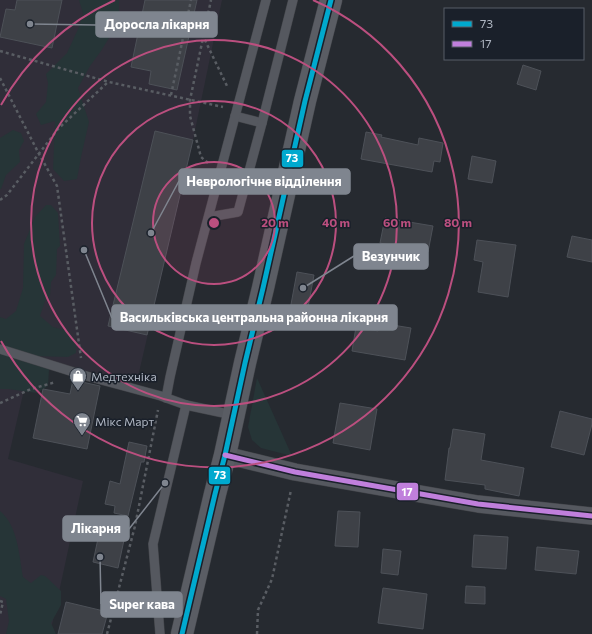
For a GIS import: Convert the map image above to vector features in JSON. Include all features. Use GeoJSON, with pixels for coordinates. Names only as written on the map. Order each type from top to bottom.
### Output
{"type":"FeatureCollection","features":[{"type":"Feature","properties":{"kind":"main road"},"geometry":{"type":"LineString","coordinates":[[182,634],[225,455],[305,101],[331,0]]}},
{"type":"Feature","properties":{"kind":"street"},"geometry":{"type":"LineString","coordinates":[[225,455],[295,472],[478,504],[592,516]]}},
{"type":"Feature","properties":{"kind":"lane"},"geometry":{"type":"LineString","coordinates":[[166,398],[195,271],[266,0]]}},
{"type":"Feature","properties":{"kind":"lane"},"geometry":{"type":"LineString","coordinates":[[209,217],[238,212],[293,0]]}},
{"type":"Feature","properties":{"kind":"lane"},"geometry":{"type":"LineString","coordinates":[[235,116],[262,123]]}},
{"type":"Feature","properties":{"kind":"lane"},"geometry":{"type":"LineString","coordinates":[[0,349],[186,405],[233,415]]}},
{"type":"Feature","properties":{"kind":"lane"},"geometry":{"type":"LineString","coordinates":[[160,634],[153,544],[186,405]]}},
{"type":"Feature","properties":{"kind":"path"},"geometry":{"type":"LineString","coordinates":[[171,95],[192,0]]}},
{"type":"Feature","properties":{"kind":"path"},"geometry":{"type":"LineString","coordinates":[[211,0],[190,100],[190,116],[201,157],[212,166]]}},
{"type":"Feature","properties":{"kind":"path"},"geometry":{"type":"LineString","coordinates":[[188,15],[203,36],[229,89]]}},
{"type":"Feature","properties":{"kind":"path"},"geometry":{"type":"LineString","coordinates":[[0,51],[109,82],[226,108]]}},
{"type":"Feature","properties":{"kind":"path"},"geometry":{"type":"LineString","coordinates":[[0,78],[57,186],[83,375],[31,389],[0,403]]}},
{"type":"Feature","properties":{"kind":"path"},"geometry":{"type":"LineString","coordinates":[[0,200],[7,195],[58,129],[109,82]]}},
{"type":"Feature","properties":{"kind":"path"},"geometry":{"type":"LineString","coordinates":[[256,634],[258,610],[272,579],[295,472]]}},
{"type":"Feature","properties":{"kind":"path"},"geometry":{"type":"LineString","coordinates":[[0,601],[3,602],[0,615]]}},
{"type":"Feature","properties":{"kind":"shaded area"},"geometry":{"type":"Polygon","coordinates":[[[0,0],[222,0],[193,140],[137,381],[31,360],[8,459],[83,481],[50,634],[0,634],[0,0]]]}},
{"type":"Feature","properties":{"kind":"shaded area"},"geometry":{"type":"Polygon","coordinates":[[[79,0],[119,0],[119,13],[109,38],[90,66],[78,88],[89,122],[77,179],[64,181],[53,169],[55,121],[41,125],[36,114],[46,102],[48,83],[46,74],[67,53],[79,27],[83,13],[79,0]]]}},
{"type":"Feature","properties":{"kind":"shaded area"},"geometry":{"type":"Polygon","coordinates":[[[13,130],[21,133],[24,141],[19,150],[20,162],[6,175],[0,189],[0,138],[13,130]]]}},
{"type":"Feature","properties":{"kind":"shaded area"},"geometry":{"type":"Polygon","coordinates":[[[46,205],[51,205],[58,213],[60,246],[57,249],[56,275],[51,282],[50,296],[45,301],[40,316],[53,327],[68,331],[76,342],[76,353],[68,357],[32,356],[35,365],[49,369],[48,386],[37,393],[0,389],[0,317],[6,319],[16,311],[23,288],[24,244],[35,217],[46,205]]]}},
{"type":"Feature","properties":{"kind":"shaded area"},"geometry":{"type":"Polygon","coordinates":[[[257,378],[292,456],[261,448],[252,440],[248,427],[257,378]]]}},
{"type":"Feature","properties":{"kind":"shaded area"},"geometry":{"type":"Polygon","coordinates":[[[0,511],[11,525],[17,541],[23,577],[31,583],[41,575],[45,576],[61,591],[61,605],[51,623],[56,634],[6,634],[9,621],[6,599],[0,596],[0,511]]]}},
{"type":"Feature","properties":{"kind":"building"},"geometry":{"type":"Polygon","coordinates":[[[17,0],[62,0],[52,48],[0,37],[6,9],[15,10],[17,0]]]}},
{"type":"Feature","properties":{"kind":"building"},"geometry":{"type":"Polygon","coordinates":[[[145,0],[197,0],[177,90],[149,84],[151,71],[131,67],[145,0]]]}},
{"type":"Feature","properties":{"kind":"building"},"geometry":{"type":"Polygon","coordinates":[[[523,65],[541,71],[536,90],[517,84],[523,65]]]}},
{"type":"Feature","properties":{"kind":"building"},"geometry":{"type":"Polygon","coordinates":[[[155,131],[193,140],[147,335],[108,326],[155,131]]]}},
{"type":"Feature","properties":{"kind":"building"},"geometry":{"type":"Polygon","coordinates":[[[366,132],[382,135],[381,137],[418,145],[419,138],[443,143],[440,162],[434,161],[432,172],[361,159],[366,132]]]}},
{"type":"Feature","properties":{"kind":"building"},"geometry":{"type":"Polygon","coordinates":[[[472,156],[496,161],[492,183],[468,179],[472,156]]]}},
{"type":"Feature","properties":{"kind":"building"},"geometry":{"type":"Polygon","coordinates":[[[385,218],[433,226],[428,252],[380,243],[385,218]]]}},
{"type":"Feature","properties":{"kind":"building"},"geometry":{"type":"Polygon","coordinates":[[[572,236],[592,240],[592,262],[567,257],[572,236]]]}},
{"type":"Feature","properties":{"kind":"building"},"geometry":{"type":"Polygon","coordinates":[[[477,240],[516,245],[508,297],[478,292],[483,262],[474,260],[477,240]]]}},
{"type":"Feature","properties":{"kind":"building"},"geometry":{"type":"Polygon","coordinates":[[[297,272],[314,275],[304,329],[287,326],[297,272]]]}},
{"type":"Feature","properties":{"kind":"building"},"geometry":{"type":"Polygon","coordinates":[[[380,323],[411,328],[405,360],[352,351],[356,327],[378,331],[380,323]]]}},
{"type":"Feature","properties":{"kind":"building"},"geometry":{"type":"Polygon","coordinates":[[[73,380],[100,386],[87,449],[33,438],[43,389],[70,394],[73,380]]]}},
{"type":"Feature","properties":{"kind":"building"},"geometry":{"type":"Polygon","coordinates":[[[340,403],[377,409],[370,450],[333,443],[340,403]]]}},
{"type":"Feature","properties":{"kind":"building"},"geometry":{"type":"Polygon","coordinates":[[[560,411],[592,419],[584,455],[551,447],[560,411]]]}},
{"type":"Feature","properties":{"kind":"building"},"geometry":{"type":"Polygon","coordinates":[[[453,429],[485,434],[481,460],[524,468],[519,496],[485,489],[485,485],[445,480],[453,429]]]}},
{"type":"Feature","properties":{"kind":"building"},"geometry":{"type":"Polygon","coordinates":[[[129,442],[147,446],[144,462],[141,462],[128,516],[114,513],[115,506],[105,504],[110,481],[120,484],[129,442]]]}},
{"type":"Feature","properties":{"kind":"building"},"geometry":{"type":"Polygon","coordinates":[[[338,511],[360,512],[358,547],[335,546],[338,511]]]}},
{"type":"Feature","properties":{"kind":"building"},"geometry":{"type":"Polygon","coordinates":[[[99,534],[124,540],[118,568],[93,562],[99,534]]]}},
{"type":"Feature","properties":{"kind":"building"},"geometry":{"type":"Polygon","coordinates":[[[474,535],[508,537],[506,569],[472,567],[474,535]]]}},
{"type":"Feature","properties":{"kind":"building"},"geometry":{"type":"Polygon","coordinates":[[[537,547],[579,551],[576,574],[535,570],[537,547]]]}},
{"type":"Feature","properties":{"kind":"building"},"geometry":{"type":"Polygon","coordinates":[[[383,549],[401,551],[398,575],[381,573],[383,549]]]}},
{"type":"Feature","properties":{"kind":"building"},"geometry":{"type":"Polygon","coordinates":[[[466,586],[485,587],[485,604],[465,603],[466,586]]]}},
{"type":"Feature","properties":{"kind":"building"},"geometry":{"type":"Polygon","coordinates":[[[383,588],[427,594],[423,629],[378,623],[383,588]]]}},
{"type":"Feature","properties":{"kind":"building"},"geometry":{"type":"Polygon","coordinates":[[[66,602],[108,612],[102,634],[58,634],[66,602]]]}},
{"type":"Feature","properties":{"kind":"transit line","name":"73"},"geometry":{"type":"LineString","coordinates":[[182,634],[225,455],[305,101],[331,0]]}},
{"type":"Feature","properties":{"kind":"transit line","name":"17"},"geometry":{"type":"LineString","coordinates":[[225,455],[295,472],[478,504],[592,516]]}},
{"type":"Feature","properties":{"kind":"place","name":"Доросла лікарня"},"geometry":{"type":"Point","coordinates":[30,24]}},
{"type":"Feature","properties":{"kind":"place","name":"Неврологічне відділення"},"geometry":{"type":"Point","coordinates":[151,233]}},
{"type":"Feature","properties":{"kind":"place","name":"Васильківська центральна районна лікарня"},"geometry":{"type":"Point","coordinates":[84,250]}},
{"type":"Feature","properties":{"kind":"place","name":"Везунчик"},"geometry":{"type":"Point","coordinates":[303,288]}},
{"type":"Feature","properties":{"kind":"place","name":"Медтехніка"},"geometry":{"type":"Point","coordinates":[78,391]}},
{"type":"Feature","properties":{"kind":"place","name":"Мікс Март"},"geometry":{"type":"Point","coordinates":[82,436]}},
{"type":"Feature","properties":{"kind":"place","name":"Лікарня"},"geometry":{"type":"Point","coordinates":[165,483]}},
{"type":"Feature","properties":{"kind":"place","name":"Super кава"},"geometry":{"type":"Point","coordinates":[100,557]}}]}
